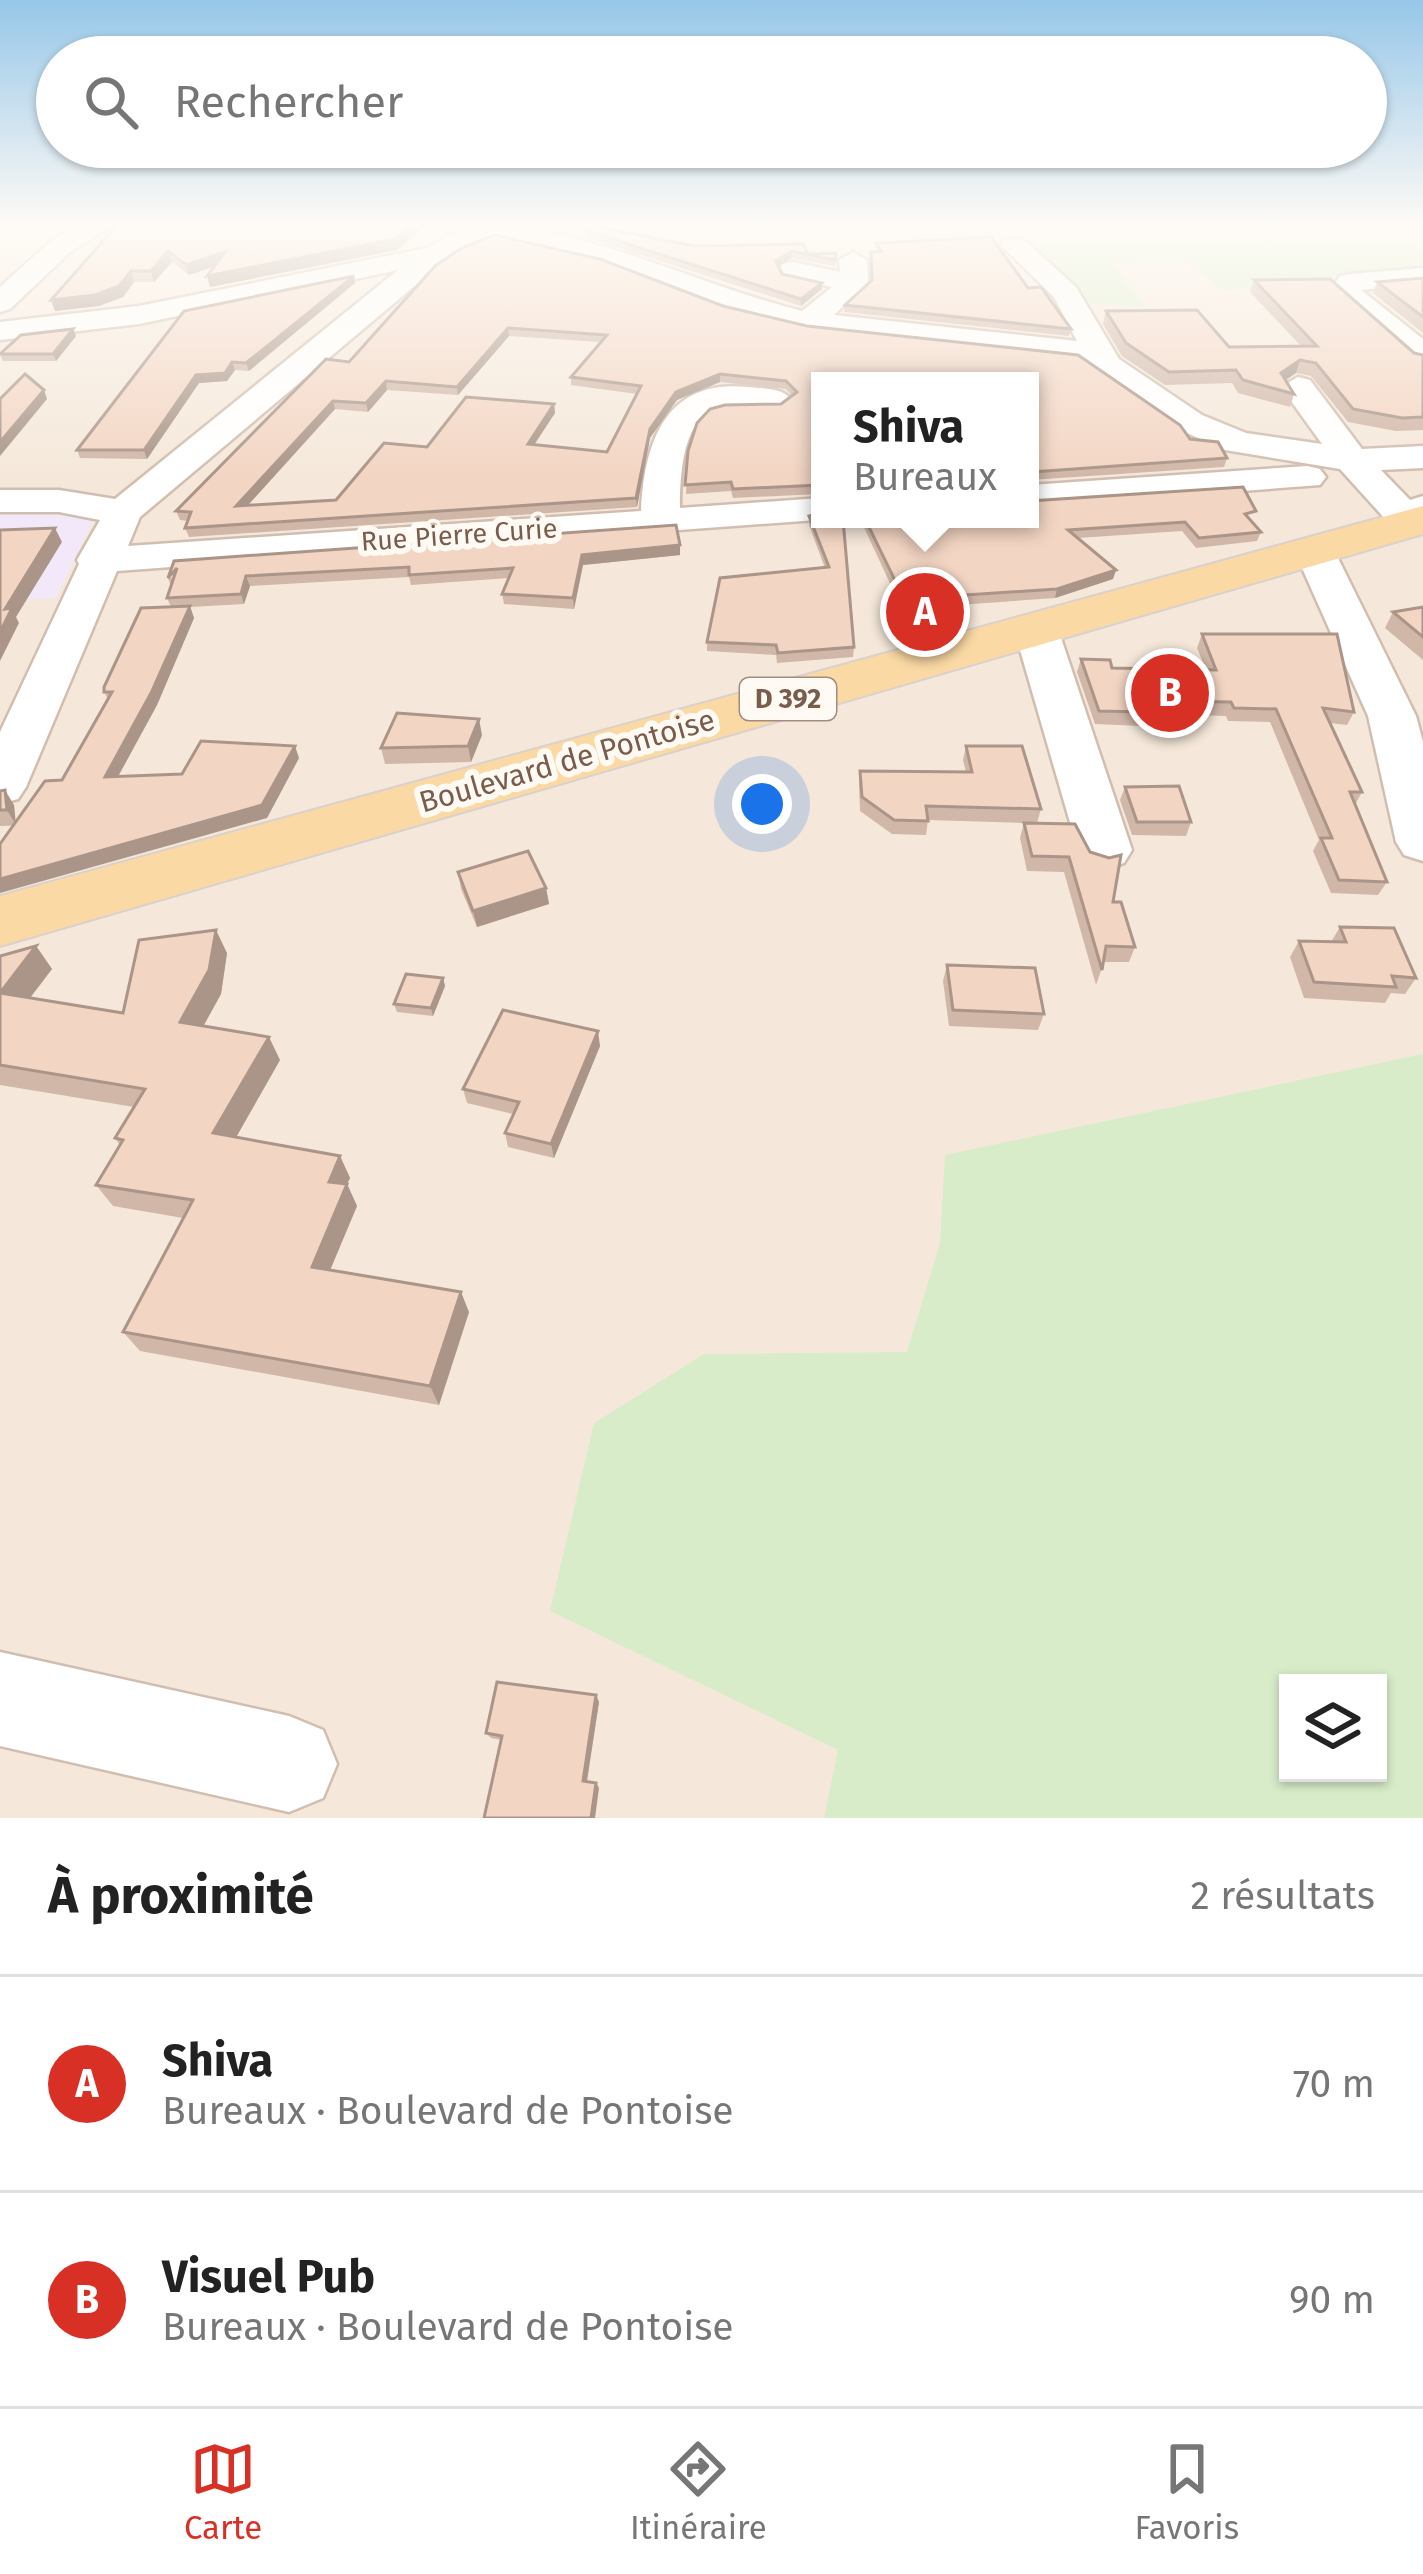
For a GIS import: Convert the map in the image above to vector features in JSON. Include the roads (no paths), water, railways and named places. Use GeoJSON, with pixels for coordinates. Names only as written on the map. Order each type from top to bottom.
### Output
{"type":"FeatureCollection","features":[{"type":"Feature","properties":{"kind":"main road","name":"Boulevard de Pontoise"},"geometry":{"type":"LineString","coordinates":[[0,921],[1314,550],[1414,529]]}},
{"type":"Feature","properties":{"kind":"street"},"geometry":{"type":"LineString","coordinates":[[0,331],[168,309]]}},
{"type":"Feature","properties":{"kind":"street"},"geometry":{"type":"LineString","coordinates":[[0,787],[123,512],[375,309]]}},
{"type":"Feature","properties":{"kind":"street"},"geometry":{"type":"LineString","coordinates":[[758,309],[933,346],[1070,347],[1104,361],[1165,406],[1214,433],[1263,448],[1359,465]]}},
{"type":"Feature","properties":{"kind":"street"},"geometry":{"type":"LineString","coordinates":[[808,321],[819,309]]}},
{"type":"Feature","properties":{"kind":"street"},"geometry":{"type":"LineString","coordinates":[[1075,309],[1104,361]]}},
{"type":"Feature","properties":{"kind":"street"},"geometry":{"type":"LineString","coordinates":[[1367,309],[1423,355]]}},
{"type":"Feature","properties":{"kind":"street"},"geometry":{"type":"LineString","coordinates":[[1298,387],[1414,529]]}},
{"type":"Feature","properties":{"kind":"street"},"geometry":{"type":"LineString","coordinates":[[660,521],[661,453],[688,412],[721,396],[775,400]]}},
{"type":"Feature","properties":{"kind":"street"},"geometry":{"type":"LineString","coordinates":[[1039,495],[1423,457]]}},
{"type":"Feature","properties":{"kind":"street"},"geometry":{"type":"LineString","coordinates":[[0,501],[59,501],[123,512]]}},
{"type":"Feature","properties":{"kind":"street","name":"Rue Pierre Curie"},"geometry":{"type":"LineString","coordinates":[[98,560],[811,511]]}},
{"type":"Feature","properties":{"kind":"street"},"geometry":{"type":"LineString","coordinates":[[1314,550],[1392,716],[1423,842]]}},
{"type":"Feature","properties":{"kind":"street"},"geometry":{"type":"LineString","coordinates":[[1036,628],[1105,850]]}},
{"type":"Feature","properties":{"kind":"street"},"geometry":{"type":"LineString","coordinates":[[0,1699],[289,1764]]}},
{"type":"Feature","properties":{"kind":"place","name":"Shiva"},"geometry":{"type":"Point","coordinates":[925,612]}},
{"type":"Feature","properties":{"kind":"place","name":"Visuel Pub"},"geometry":{"type":"Point","coordinates":[1170,693]}}]}
